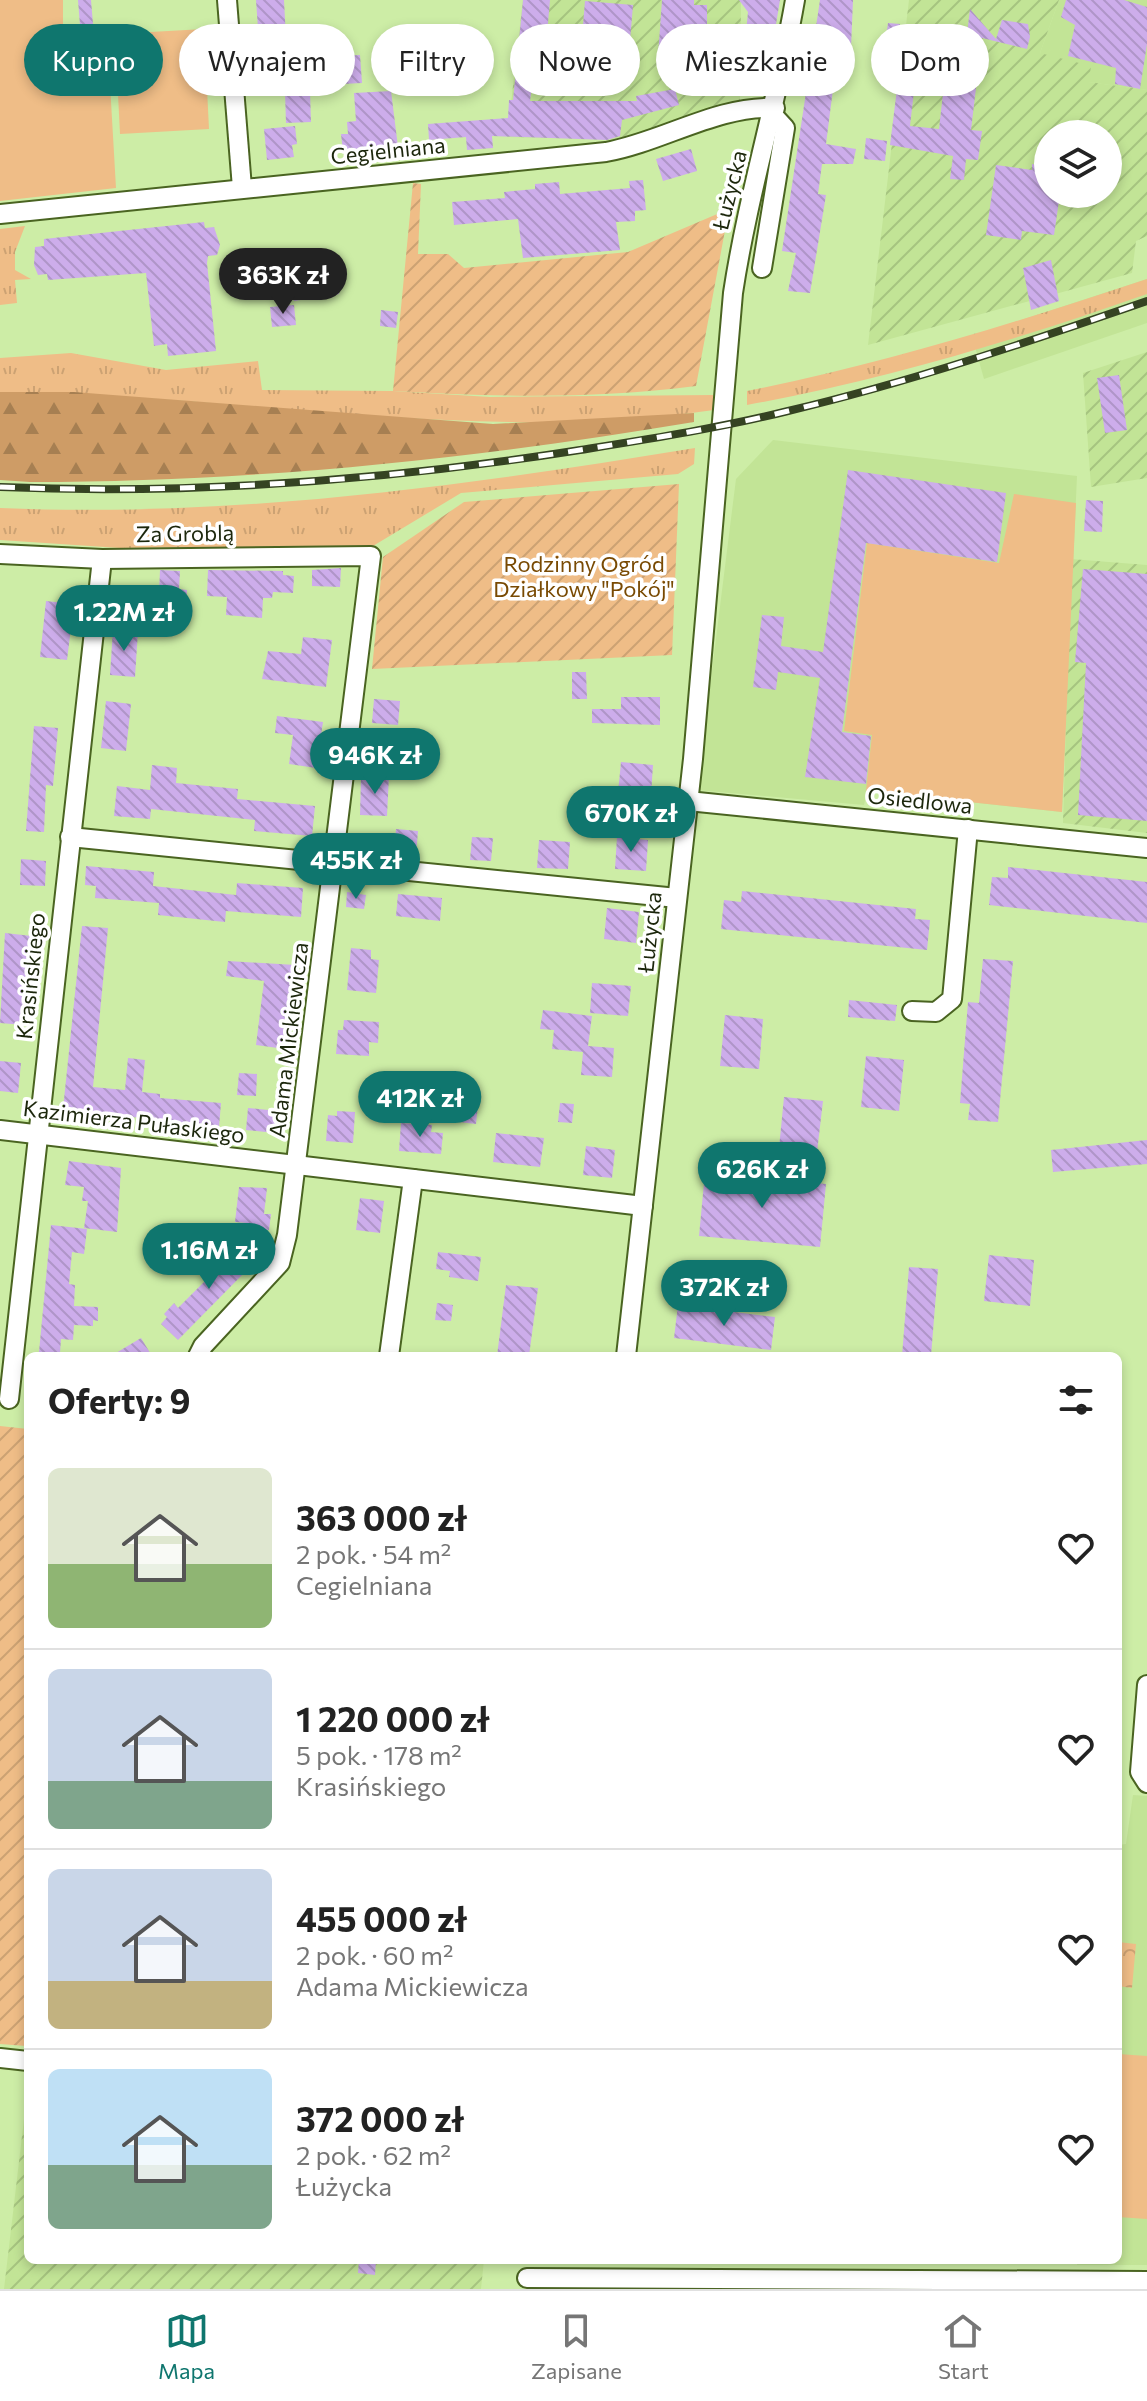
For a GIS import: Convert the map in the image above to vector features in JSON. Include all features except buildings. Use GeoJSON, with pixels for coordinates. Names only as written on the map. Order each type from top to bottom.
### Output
{"type":"FeatureCollection","features":[{"type":"Feature","properties":{"kind":"street"},"geometry":{"type":"LineString","coordinates":[[227,0],[242,188]]}},
{"type":"Feature","properties":{"kind":"street","name":"Łużycka"},"geometry":{"type":"LineString","coordinates":[[626,1352],[688,801],[716,465],[743,225],[774,112],[795,0]]}},
{"type":"Feature","properties":{"kind":"street","name":"Cegielniana"},"geometry":{"type":"LineString","coordinates":[[0,214],[606,152],[635,147],[728,115],[759,108],[774,112]]}},
{"type":"Feature","properties":{"kind":"street"},"geometry":{"type":"LineString","coordinates":[[762,268],[785,128],[774,112]]}},
{"type":"Feature","properties":{"kind":"street","name":"Za Groblą"},"geometry":{"type":"LineString","coordinates":[[0,554],[102,559],[371,556]]}},
{"type":"Feature","properties":{"kind":"street","name":"Adama Mickiewicza"},"geometry":{"type":"LineString","coordinates":[[202,1352],[280,1263],[287,1235],[371,556]]}},
{"type":"Feature","properties":{"kind":"street","name":"Krasińskiego"},"geometry":{"type":"LineString","coordinates":[[9,1399],[102,559]]}},
{"type":"Feature","properties":{"kind":"street","name":"Osiedlowa"},"geometry":{"type":"LineString","coordinates":[[688,801],[1147,848]]}},
{"type":"Feature","properties":{"kind":"street"},"geometry":{"type":"LineString","coordinates":[[912,1011],[936,1012],[952,999],[968,829]]}},
{"type":"Feature","properties":{"kind":"street"},"geometry":{"type":"LineString","coordinates":[[70,837],[677,898]]}},
{"type":"Feature","properties":{"kind":"street","name":"Kazimierza Pułaskiego"},"geometry":{"type":"LineString","coordinates":[[0,1130],[643,1206]]}},
{"type":"Feature","properties":{"kind":"street"},"geometry":{"type":"LineString","coordinates":[[390,1352],[413,1179]]}},
{"type":"Feature","properties":{"kind":"street"},"geometry":{"type":"LineString","coordinates":[[1147,1685],[1140,1772],[1147,1783]]}},
{"type":"Feature","properties":{"kind":"street"},"geometry":{"type":"LineString","coordinates":[[0,2058],[24,2061]]}},
{"type":"Feature","properties":{"kind":"street"},"geometry":{"type":"LineString","coordinates":[[855,2280],[856,2264]]}},
{"type":"Feature","properties":{"kind":"street"},"geometry":{"type":"LineString","coordinates":[[527,2276],[816,2284],[855,2280],[1080,2285],[1147,2281]]}},
{"type":"Feature","properties":{"kind":"shaded area"},"geometry":{"type":"Polygon","coordinates":[[[523,0],[741,0],[741,24],[656,24],[656,96],[740,96],[740,100],[620,139],[507,137],[512,96],[640,96],[640,24],[520,24],[523,0]]]}},
{"type":"Feature","properties":{"kind":"shaded area"},"geometry":{"type":"Polygon","coordinates":[[[909,0],[1059,0],[1040,53],[1091,66],[1089,82],[1147,90],[1147,236],[1136,241],[1132,273],[868,345],[898,96],[989,96],[989,24],[906,24],[909,0]]]}},
{"type":"Feature","properties":{"kind":"shaded area"},"geometry":{"type":"Polygon","coordinates":[[[1059,0],[1147,0],[1147,90],[1088,82],[1040,53],[1059,0]]]}},
{"type":"Feature","properties":{"kind":"shaded area"},"geometry":{"type":"Polygon","coordinates":[[[1147,279],[1147,323],[984,379],[972,336],[1147,279]]]}},
{"type":"Feature","properties":{"kind":"shaded area"},"geometry":{"type":"Polygon","coordinates":[[[1147,352],[1147,478],[1091,487],[1083,373],[1147,352]]]}},
{"type":"Feature","properties":{"kind":"shaded area"},"geometry":{"type":"Polygon","coordinates":[[[773,440],[1077,476],[1062,812],[867,791],[864,805],[697,790],[736,479],[773,440]]]}},
{"type":"Feature","properties":{"kind":"shaded area"},"geometry":{"type":"Polygon","coordinates":[[[1071,559],[1147,565],[1147,833],[1063,823],[1071,559]]]}},
{"type":"Feature","properties":{"kind":"shaded area"},"geometry":{"type":"Polygon","coordinates":[[[1133,1795],[1147,1796],[1147,2265],[1077,2265],[1122,2264],[1122,1844],[1126,1844],[1133,1795]]]}},
{"type":"Feature","properties":{"kind":"shaded area"},"geometry":{"type":"Polygon","coordinates":[[[24,2119],[24,2264],[484,2264],[481,2289],[4,2289],[24,2119]]]}},
{"type":"Feature","properties":{"kind":"green space"},"geometry":{"type":"Polygon","coordinates":[[[0,0],[63,0],[63,24],[24,24],[24,96],[111,96],[116,188],[0,201],[0,0]]]}},
{"type":"Feature","properties":{"kind":"green space"},"geometry":{"type":"Polygon","coordinates":[[[179,30],[179,96],[207,96],[209,129],[120,134],[118,96],[163,96],[163,31],[179,30]]]}},
{"type":"Feature","properties":{"kind":"green space"},"geometry":{"type":"Polygon","coordinates":[[[413,183],[421,184],[418,254],[448,254],[464,268],[628,252],[729,209],[696,386],[544,396],[393,391],[413,183]]]}},
{"type":"Feature","properties":{"kind":"green space"},"geometry":{"type":"Polygon","coordinates":[[[25,226],[15,252],[15,270],[31,279],[15,280],[17,303],[0,305],[0,229],[25,226]]]}},
{"type":"Feature","properties":{"kind":"green space"},"geometry":{"type":"Polygon","coordinates":[[[1147,279],[1147,294],[1049,327],[849,384],[747,405],[747,391],[948,341],[1147,279]]]}},
{"type":"Feature","properties":{"kind":"green space"},"geometry":{"type":"Polygon","coordinates":[[[71,353],[166,370],[258,361],[262,390],[393,391],[490,397],[713,395],[714,410],[625,419],[536,422],[447,420],[90,395],[0,392],[0,358],[71,353]]]}},
{"type":"Feature","properties":{"kind":"green space"},"geometry":{"type":"Polygon","coordinates":[[[0,392],[74,392],[493,424],[694,413],[694,422],[529,447],[364,466],[197,478],[30,482],[0,480],[0,392]]]}},
{"type":"Feature","properties":{"kind":"green space"},"geometry":{"type":"Polygon","coordinates":[[[695,448],[694,464],[678,474],[461,493],[373,546],[120,548],[0,540],[0,508],[175,508],[349,496],[522,475],[695,448]]]}},
{"type":"Feature","properties":{"kind":"green space","name":"Rodzinny Ogród Działkowy \"Pokój\""},"geometry":{"type":"Polygon","coordinates":[[[679,484],[672,655],[372,669],[383,557],[464,502],[679,484]]]}},
{"type":"Feature","properties":{"kind":"green space"},"geometry":{"type":"Polygon","coordinates":[[[1014,494],[1076,503],[1062,812],[866,791],[872,735],[844,731],[867,543],[999,563],[1014,494]]]}},
{"type":"Feature","properties":{"kind":"green space"},"geometry":{"type":"Polygon","coordinates":[[[0,1426],[24,1429],[24,2046],[0,2044],[0,1426]]]}},
{"type":"Feature","properties":{"kind":"green space"},"geometry":{"type":"Polygon","coordinates":[[[1122,1942],[1136,1944],[1132,1988],[1122,1987],[1122,1942]]]}},
{"type":"Feature","properties":{"kind":"green space"},"geometry":{"type":"Polygon","coordinates":[[[1122,2054],[1147,2056],[1147,2219],[1122,2217],[1122,2054]]]}},
{"type":"Feature","properties":{"kind":"railway"},"geometry":{"type":"LineString","coordinates":[[0,487],[145,489],[291,483],[436,470],[632,442],[834,400],[1013,346],[1147,301]]}}]}
